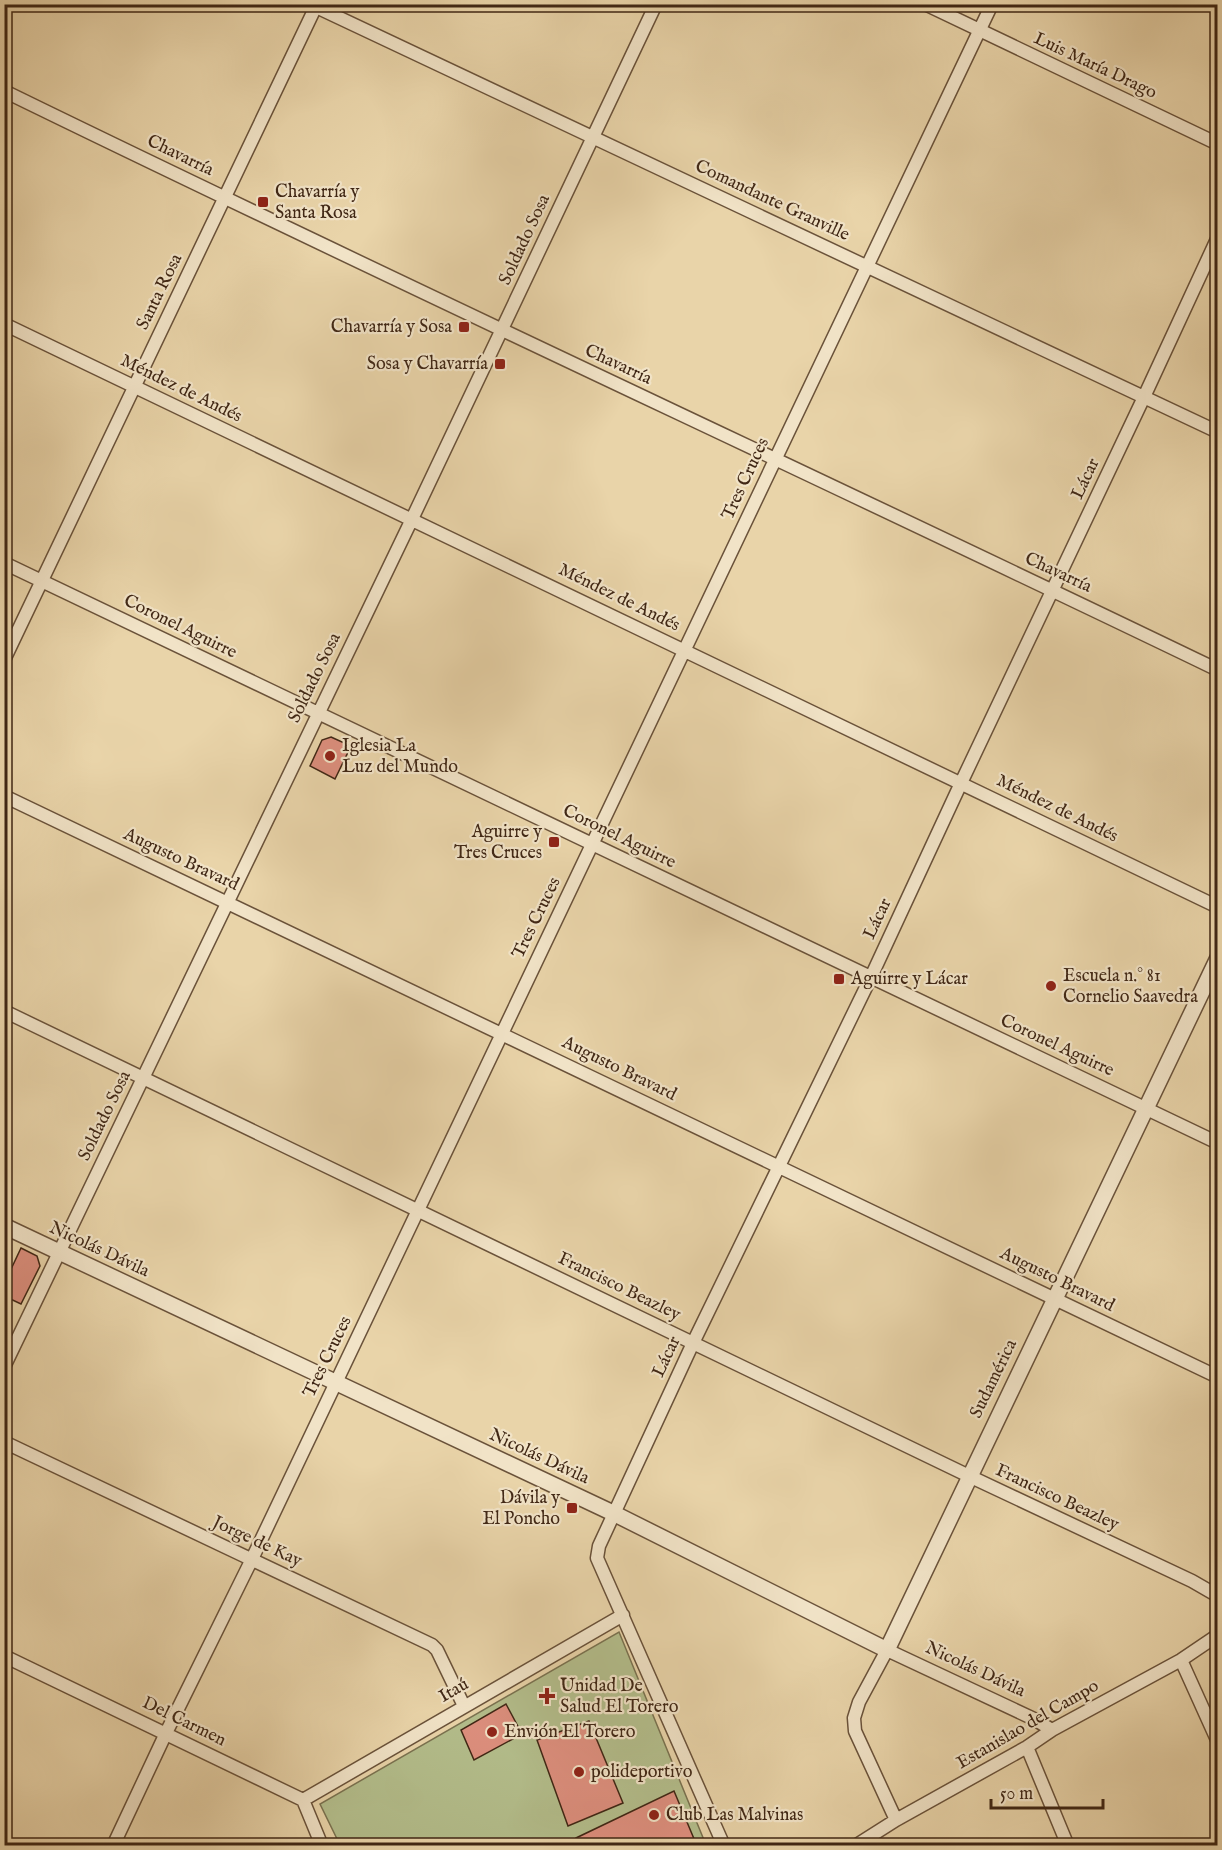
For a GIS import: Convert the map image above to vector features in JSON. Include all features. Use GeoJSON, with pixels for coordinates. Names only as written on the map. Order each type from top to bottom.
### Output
{"type":"FeatureCollection","features":[{"type":"Feature","properties":{"kind":"street","name":"Soldado Sosa"},"geometry":{"type":"LineString","coordinates":[[4,1366],[412,519],[656,4]]}},
{"type":"Feature","properties":{"kind":"street","name":"Luis María Drago"},"geometry":{"type":"LineString","coordinates":[[926,4],[1218,144]]}},
{"type":"Feature","properties":{"kind":"street","name":"Tres Cruces"},"geometry":{"type":"LineString","coordinates":[[113,1845],[252,1559],[992,4]]}},
{"type":"Feature","properties":{"kind":"street","name":"Comandante Granville"},"geometry":{"type":"LineString","coordinates":[[314,6],[1218,432]]}},
{"type":"Feature","properties":{"kind":"street","name":"Santa Rosa"},"geometry":{"type":"LineString","coordinates":[[4,660],[225,199],[314,6]]}},
{"type":"Feature","properties":{"kind":"street","name":"Chavarría"},"geometry":{"type":"LineString","coordinates":[[4,91],[225,199],[1218,670]]}},
{"type":"Feature","properties":{"kind":"street","name":"Lácar"},"geometry":{"type":"LineString","coordinates":[[724,1845],[597,1558],[599,1546],[693,1343],[871,977],[1218,237]]}},
{"type":"Feature","properties":{"kind":"street","name":"Méndez de Andés"},"geometry":{"type":"LineString","coordinates":[[4,324],[1218,907]]}},
{"type":"Feature","properties":{"kind":"street","name":"Coronel Aguirre"},"geometry":{"type":"LineString","coordinates":[[4,563],[1218,1143]]}},
{"type":"Feature","properties":{"kind":"street","name":"Augusto Bravard"},"geometry":{"type":"LineString","coordinates":[[4,796],[1218,1377]]}},
{"type":"Feature","properties":{"kind":"street","name":"Sudamérica"},"geometry":{"type":"LineString","coordinates":[[896,1820],[855,1731],[854,1718],[859,1702],[887,1650],[1218,957]]}},
{"type":"Feature","properties":{"kind":"street","name":"Francisco Beazley"},"geometry":{"type":"LineString","coordinates":[[4,1011],[1192,1581],[1218,1596]]}},
{"type":"Feature","properties":{"kind":"street","name":"Nicolás Dávila"},"geometry":{"type":"LineString","coordinates":[[4,1227],[615,1514],[887,1650],[1034,1719],[1052,1730]]}},
{"type":"Feature","properties":{"kind":"street","name":"Jorge de Kay"},"geometry":{"type":"LineString","coordinates":[[4,1442],[432,1645],[437,1650],[464,1706]]}},
{"type":"Feature","properties":{"kind":"street","name":"Itaú"},"geometry":{"type":"LineString","coordinates":[[303,1800],[623,1615]]}},
{"type":"Feature","properties":{"kind":"street","name":"Estanislao del Campo"},"geometry":{"type":"LineString","coordinates":[[855,1845],[875,1841],[896,1820],[1027,1747],[1052,1730],[1182,1660],[1218,1635]]}},
{"type":"Feature","properties":{"kind":"street","name":"Del Carmen"},"geometry":{"type":"LineString","coordinates":[[4,1656],[303,1800]]}},
{"type":"Feature","properties":{"kind":"street"},"geometry":{"type":"LineString","coordinates":[[1182,1660],[1218,1742]]}},
{"type":"Feature","properties":{"kind":"street"},"geometry":{"type":"LineString","coordinates":[[1027,1747],[1068,1845]]}},
{"type":"Feature","properties":{"kind":"street"},"geometry":{"type":"LineString","coordinates":[[303,1800],[322,1845]]}},
{"type":"Feature","properties":{"kind":"green space"},"geometry":{"type":"Polygon","coordinates":[[[619,1632],[706,1845],[340,1845],[320,1804],[619,1632]]]}},
{"type":"Feature","properties":{"kind":"building","name":"Iglesia La Luz del Mundo"},"geometry":{"type":"Polygon","coordinates":[[[331,737],[351,746],[335,779],[310,766],[322,740],[331,737]]]}},
{"type":"Feature","properties":{"kind":"building"},"geometry":{"type":"Polygon","coordinates":[[[21,1248],[37,1256],[40,1266],[21,1304],[4,1296],[4,1284],[21,1248]]]}},
{"type":"Feature","properties":{"kind":"building","name":"Envión El Torero"},"geometry":{"type":"Polygon","coordinates":[[[506,1704],[522,1734],[474,1760],[461,1730],[506,1704]]]}},
{"type":"Feature","properties":{"kind":"building","name":"polideportivo"},"geometry":{"type":"Polygon","coordinates":[[[589,1721],[623,1803],[568,1826],[537,1740],[589,1721]]]}},
{"type":"Feature","properties":{"kind":"building","name":"Club Las Malvinas"},"geometry":{"type":"Polygon","coordinates":[[[674,1791],[697,1846],[579,1846],[576,1838],[674,1791]]]}},
{"type":"Feature","properties":{"kind":"place","name":"Chavarría y Santa Rosa"},"geometry":{"type":"Point","coordinates":[263,202]}},
{"type":"Feature","properties":{"kind":"place","name":"Chavarría y Sosa"},"geometry":{"type":"Point","coordinates":[464,327]}},
{"type":"Feature","properties":{"kind":"place","name":"Sosa y Chavarría"},"geometry":{"type":"Point","coordinates":[500,364]}},
{"type":"Feature","properties":{"kind":"place","name":"Iglesia La Luz del Mundo"},"geometry":{"type":"Point","coordinates":[330,756]}},
{"type":"Feature","properties":{"kind":"place","name":"Aguirre y Tres Cruces"},"geometry":{"type":"Point","coordinates":[554,842]}},
{"type":"Feature","properties":{"kind":"place","name":"Aguirre y Lácar"},"geometry":{"type":"Point","coordinates":[839,979]}},
{"type":"Feature","properties":{"kind":"place","name":"Escuela n.° 81 Cornelio Saavedra"},"geometry":{"type":"Point","coordinates":[1051,986]}},
{"type":"Feature","properties":{"kind":"place","name":"Dávila y El Poncho"},"geometry":{"type":"Point","coordinates":[572,1508]}},
{"type":"Feature","properties":{"kind":"place","name":"Unidad De Salud El Torero"},"geometry":{"type":"Point","coordinates":[547,1696]}},
{"type":"Feature","properties":{"kind":"place","name":"Envión El Torero"},"geometry":{"type":"Point","coordinates":[492,1732]}},
{"type":"Feature","properties":{"kind":"place","name":"polideportivo"},"geometry":{"type":"Point","coordinates":[579,1772]}},
{"type":"Feature","properties":{"kind":"place","name":"Club Las Malvinas"},"geometry":{"type":"Point","coordinates":[654,1815]}}]}
